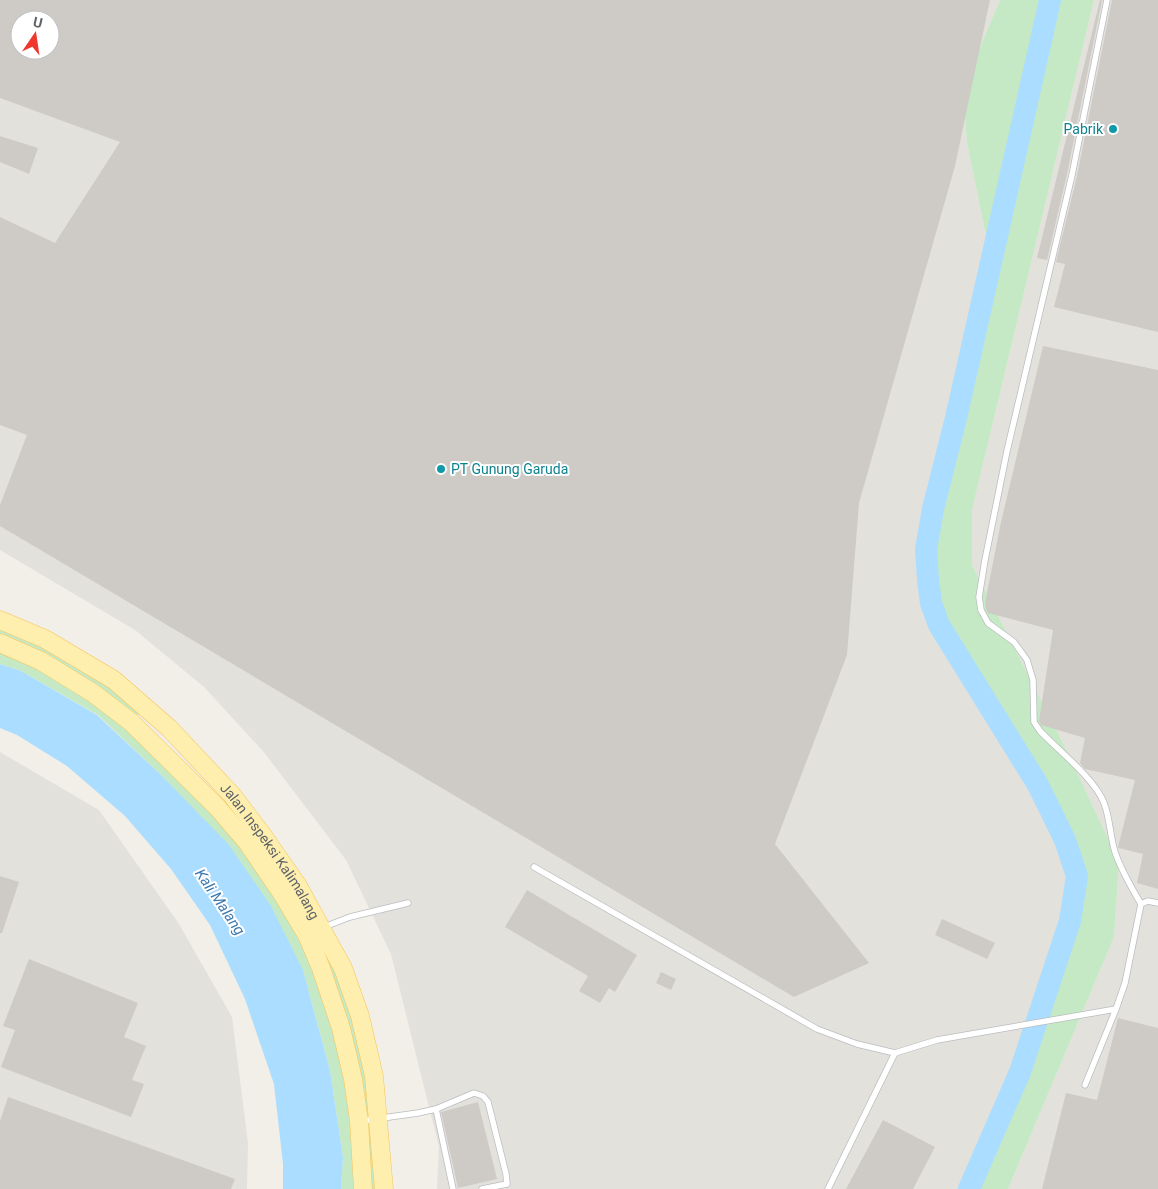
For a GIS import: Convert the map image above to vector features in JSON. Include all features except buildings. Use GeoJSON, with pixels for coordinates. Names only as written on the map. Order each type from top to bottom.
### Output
{"type":"FeatureCollection","features":[{"type":"Feature","properties":{"kind":"main road","name":"Jalan Inspeksi Kalimalang"},"geometry":{"type":"LineString","coordinates":[[0,620],[45,639],[114,680],[170,728],[232,795],[262,833],[298,886],[314,931],[321,968],[341,1028],[354,1079],[359,1121],[363,1189]]}},
{"type":"Feature","properties":{"kind":"main road","name":"Jalan Inspeksi Kalimalang"},"geometry":{"type":"LineString","coordinates":[[0,643],[41,661],[93,693],[130,722],[217,807],[247,842],[283,895],[343,968],[360,1016],[374,1076],[384,1189]]}},
{"type":"Feature","properties":{"kind":"main road"},"geometry":{"type":"LineString","coordinates":[[130,722],[145,708]]}},
{"type":"Feature","properties":{"kind":"main road"},"geometry":{"type":"LineString","coordinates":[[217,807],[232,795]]}},
{"type":"Feature","properties":{"kind":"lane"},"geometry":{"type":"LineString","coordinates":[[1085,1085],[1125,983],[1141,904],[1124,874],[1115,850],[1104,802],[1094,785],[1040,731],[1034,722],[1033,680],[1026,660],[1014,642],[988,623],[981,610],[979,597],[984,560],[1007,451],[1072,175],[1108,0]]}},
{"type":"Feature","properties":{"kind":"lane"},"geometry":{"type":"LineString","coordinates":[[534,867],[817,1029],[856,1044],[895,1053],[937,1040],[1116,1009]]}},
{"type":"Feature","properties":{"kind":"lane"},"geometry":{"type":"LineString","coordinates":[[1141,904],[1148,901],[1158,903]]}},
{"type":"Feature","properties":{"kind":"lane"},"geometry":{"type":"LineString","coordinates":[[314,931],[350,917],[408,903]]}},
{"type":"Feature","properties":{"kind":"lane"},"geometry":{"type":"LineString","coordinates":[[828,1189],[895,1053]]}},
{"type":"Feature","properties":{"kind":"lane"},"geometry":{"type":"LineString","coordinates":[[359,1121],[436,1109],[474,1093],[486,1098],[508,1187],[482,1189]]}},
{"type":"Feature","properties":{"kind":"lane"},"geometry":{"type":"LineString","coordinates":[[436,1109],[453,1189]]}},
{"type":"Feature","properties":{"kind":"shaded area","name":"PT Gunung Garuda"},"geometry":{"type":"Polygon","coordinates":[[[0,0],[1000,0],[963,88],[967,143],[991,260],[926,549],[928,583],[931,603],[939,625],[1039,787],[1065,840],[1077,876],[1070,921],[1020,1072],[969,1189],[437,1189],[439,1147],[391,954],[346,860],[263,751],[204,687],[135,630],[0,550],[0,0]]]}},
{"type":"Feature","properties":{"kind":"shaded area"},"geometry":{"type":"Polygon","coordinates":[[[1094,0],[1158,0],[1158,1189],[1008,1189],[1114,937],[1119,862],[1066,749],[972,565],[972,510],[1094,0]]]}},
{"type":"Feature","properties":{"kind":"shaded area"},"geometry":{"type":"Polygon","coordinates":[[[0,752],[99,810],[179,924],[232,1017],[248,1143],[247,1189],[0,1189],[0,752]]]}},
{"type":"Feature","properties":{"kind":"green space"},"geometry":{"type":"Polygon","coordinates":[[[1000,0],[1094,0],[972,510],[972,565],[1066,749],[1119,862],[1114,937],[1008,1189],[969,1189],[1020,1072],[1070,921],[1077,876],[1065,840],[1039,787],[939,625],[931,597],[925,557],[933,512],[1005,202],[991,260],[967,143],[963,88],[1000,0]]]}},
{"type":"Feature","properties":{"kind":"green space"},"geometry":{"type":"Polygon","coordinates":[[[0,620],[145,708],[131,722],[217,807],[232,795],[298,886],[360,1016],[383,1189],[341,1189],[343,1158],[330,1071],[303,970],[162,776],[98,715],[21,671],[0,664],[0,620]]]}},
{"type":"Feature","properties":{"kind":"water","name":"Kali Malang"},"geometry":{"type":"Polygon","coordinates":[[[0,664],[21,671],[97,715],[162,776],[229,845],[271,906],[303,970],[330,1071],[343,1158],[341,1189],[283,1189],[283,1164],[274,1084],[245,999],[210,925],[171,869],[125,816],[67,766],[17,735],[0,728],[0,664]]]}},
{"type":"Feature","properties":{"kind":"waterway"},"geometry":{"type":"LineString","coordinates":[[969,1189],[1020,1072],[1070,921],[1077,876],[1065,840],[1038,785],[939,625],[931,603],[926,549],[933,509],[956,418],[1050,0]]}},
{"type":"Feature","properties":{"kind":"place","name":"Pabrik"},"geometry":{"type":"Point","coordinates":[1113,129]}},
{"type":"Feature","properties":{"kind":"place","name":"PT Gunung Garuda"},"geometry":{"type":"Point","coordinates":[441,469]}}]}
